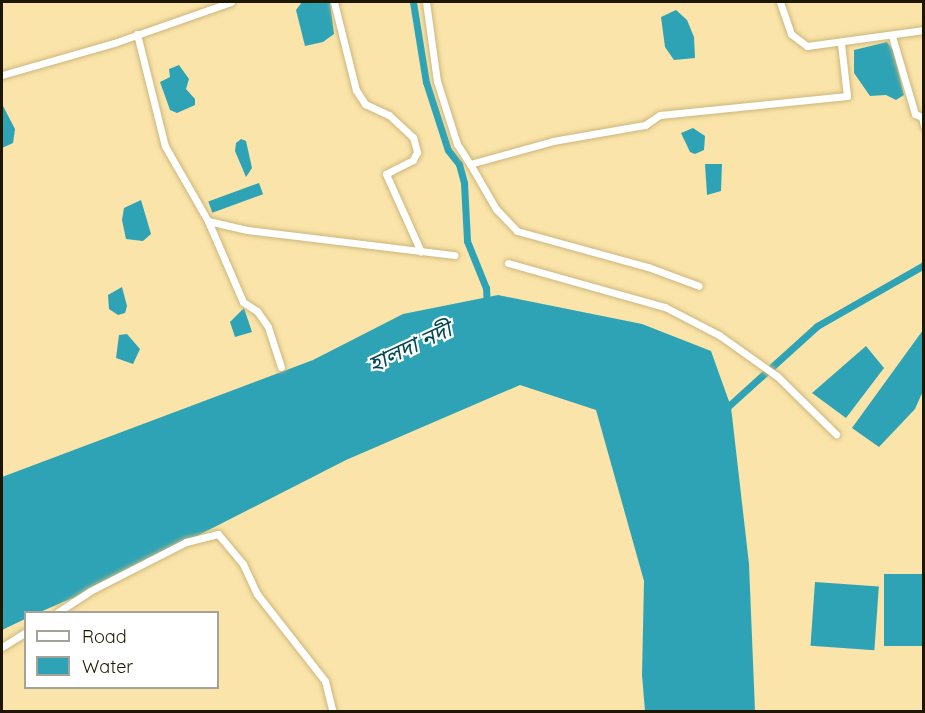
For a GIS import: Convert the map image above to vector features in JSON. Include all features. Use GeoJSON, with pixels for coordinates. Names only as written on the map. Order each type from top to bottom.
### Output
{"type":"FeatureCollection","features":[{"type":"Feature","properties":{"kind":"street"},"geometry":{"type":"LineString","coordinates":[[2,75],[137,34],[231,2]]}},
{"type":"Feature","properties":{"kind":"street"},"geometry":{"type":"LineString","coordinates":[[334,2],[356,90],[365,104],[389,115],[413,137],[417,152],[413,160],[386,174],[420,252]]}},
{"type":"Feature","properties":{"kind":"street"},"geometry":{"type":"LineString","coordinates":[[426,2],[437,81],[457,144],[496,209],[517,231],[648,267],[699,286]]}},
{"type":"Feature","properties":{"kind":"street"},"geometry":{"type":"LineString","coordinates":[[780,2],[797,42],[807,46],[841,44],[924,30]]}},
{"type":"Feature","properties":{"kind":"street"},"geometry":{"type":"LineString","coordinates":[[137,34],[165,146],[208,221],[243,302],[257,311],[267,327],[281,367]]}},
{"type":"Feature","properties":{"kind":"street"},"geometry":{"type":"LineString","coordinates":[[892,36],[915,114],[922,117],[924,126]]}},
{"type":"Feature","properties":{"kind":"street"},"geometry":{"type":"LineString","coordinates":[[470,164],[553,141],[645,125],[660,116],[847,96],[841,44]]}},
{"type":"Feature","properties":{"kind":"street"},"geometry":{"type":"LineString","coordinates":[[208,221],[247,230],[455,255]]}},
{"type":"Feature","properties":{"kind":"street"},"geometry":{"type":"LineString","coordinates":[[508,263],[665,307],[719,335],[770,370],[836,434]]}},
{"type":"Feature","properties":{"kind":"street"},"geometry":{"type":"LineString","coordinates":[[60,611],[90,591],[186,542],[218,534],[243,564],[257,594],[325,681],[333,711]]}},
{"type":"Feature","properties":{"kind":"street"},"geometry":{"type":"LineString","coordinates":[[2,647],[24,633]]}},
{"type":"Feature","properties":{"kind":"water"},"geometry":{"type":"Polygon","coordinates":[[[302,2],[330,2],[334,34],[323,42],[305,46],[296,10],[302,2]]]}},
{"type":"Feature","properties":{"kind":"water"},"geometry":{"type":"Polygon","coordinates":[[[676,10],[687,20],[694,37],[695,58],[674,60],[665,47],[661,17],[676,10]]]}},
{"type":"Feature","properties":{"kind":"water"},"geometry":{"type":"Polygon","coordinates":[[[887,42],[893,50],[904,95],[896,100],[886,95],[870,96],[854,73],[854,50],[887,42]]]}},
{"type":"Feature","properties":{"kind":"water"},"geometry":{"type":"Polygon","coordinates":[[[179,65],[189,79],[186,89],[195,99],[195,105],[177,113],[170,110],[160,82],[170,77],[169,69],[179,65]]]}},
{"type":"Feature","properties":{"kind":"water"},"geometry":{"type":"Polygon","coordinates":[[[2,104],[15,129],[13,143],[2,148],[2,104]]]}},
{"type":"Feature","properties":{"kind":"water"},"geometry":{"type":"Polygon","coordinates":[[[693,128],[705,136],[704,150],[695,154],[690,152],[681,133],[693,128]]]}},
{"type":"Feature","properties":{"kind":"water"},"geometry":{"type":"Polygon","coordinates":[[[241,139],[246,141],[252,168],[246,177],[235,151],[236,143],[241,139]]]}},
{"type":"Feature","properties":{"kind":"water"},"geometry":{"type":"Polygon","coordinates":[[[705,164],[722,164],[721,191],[707,195],[705,164]]]}},
{"type":"Feature","properties":{"kind":"water"},"geometry":{"type":"Polygon","coordinates":[[[259,183],[263,194],[212,213],[208,201],[259,183]]]}},
{"type":"Feature","properties":{"kind":"water"},"geometry":{"type":"Polygon","coordinates":[[[141,200],[151,234],[143,241],[126,239],[122,220],[124,208],[141,200]]]}},
{"type":"Feature","properties":{"kind":"water"},"geometry":{"type":"Polygon","coordinates":[[[122,287],[127,306],[125,313],[118,315],[109,309],[108,295],[122,287]]]}},
{"type":"Feature","properties":{"kind":"water","name":"হালদা নদী"},"geometry":{"type":"Polygon","coordinates":[[[498,295],[642,324],[711,351],[731,407],[749,564],[755,711],[645,711],[642,675],[644,581],[596,410],[520,385],[346,460],[89,591],[42,611],[24,611],[24,619],[2,630],[2,477],[313,360],[403,314],[498,295]]]}},
{"type":"Feature","properties":{"kind":"water"},"geometry":{"type":"Polygon","coordinates":[[[244,308],[252,332],[235,337],[230,322],[244,308]]]}},
{"type":"Feature","properties":{"kind":"water"},"geometry":{"type":"Polygon","coordinates":[[[923,330],[923,391],[915,409],[879,447],[852,428],[923,330]]]}},
{"type":"Feature","properties":{"kind":"water"},"geometry":{"type":"Polygon","coordinates":[[[127,334],[140,349],[133,364],[116,358],[119,335],[127,334]]]}},
{"type":"Feature","properties":{"kind":"water"},"geometry":{"type":"Polygon","coordinates":[[[866,346],[884,368],[846,418],[812,393],[866,346]]]}},
{"type":"Feature","properties":{"kind":"water"},"geometry":{"type":"Polygon","coordinates":[[[884,574],[923,574],[923,646],[884,646],[884,574]]]}},
{"type":"Feature","properties":{"kind":"water"},"geometry":{"type":"Polygon","coordinates":[[[815,582],[879,586],[874,650],[811,646],[815,582]]]}},
{"type":"Feature","properties":{"kind":"waterway"},"geometry":{"type":"LineString","coordinates":[[413,2],[426,82],[448,150],[459,164],[464,183],[467,241],[486,288],[487,306]]}},
{"type":"Feature","properties":{"kind":"waterway"},"geometry":{"type":"LineString","coordinates":[[723,411],[817,326],[924,265]]}}]}
